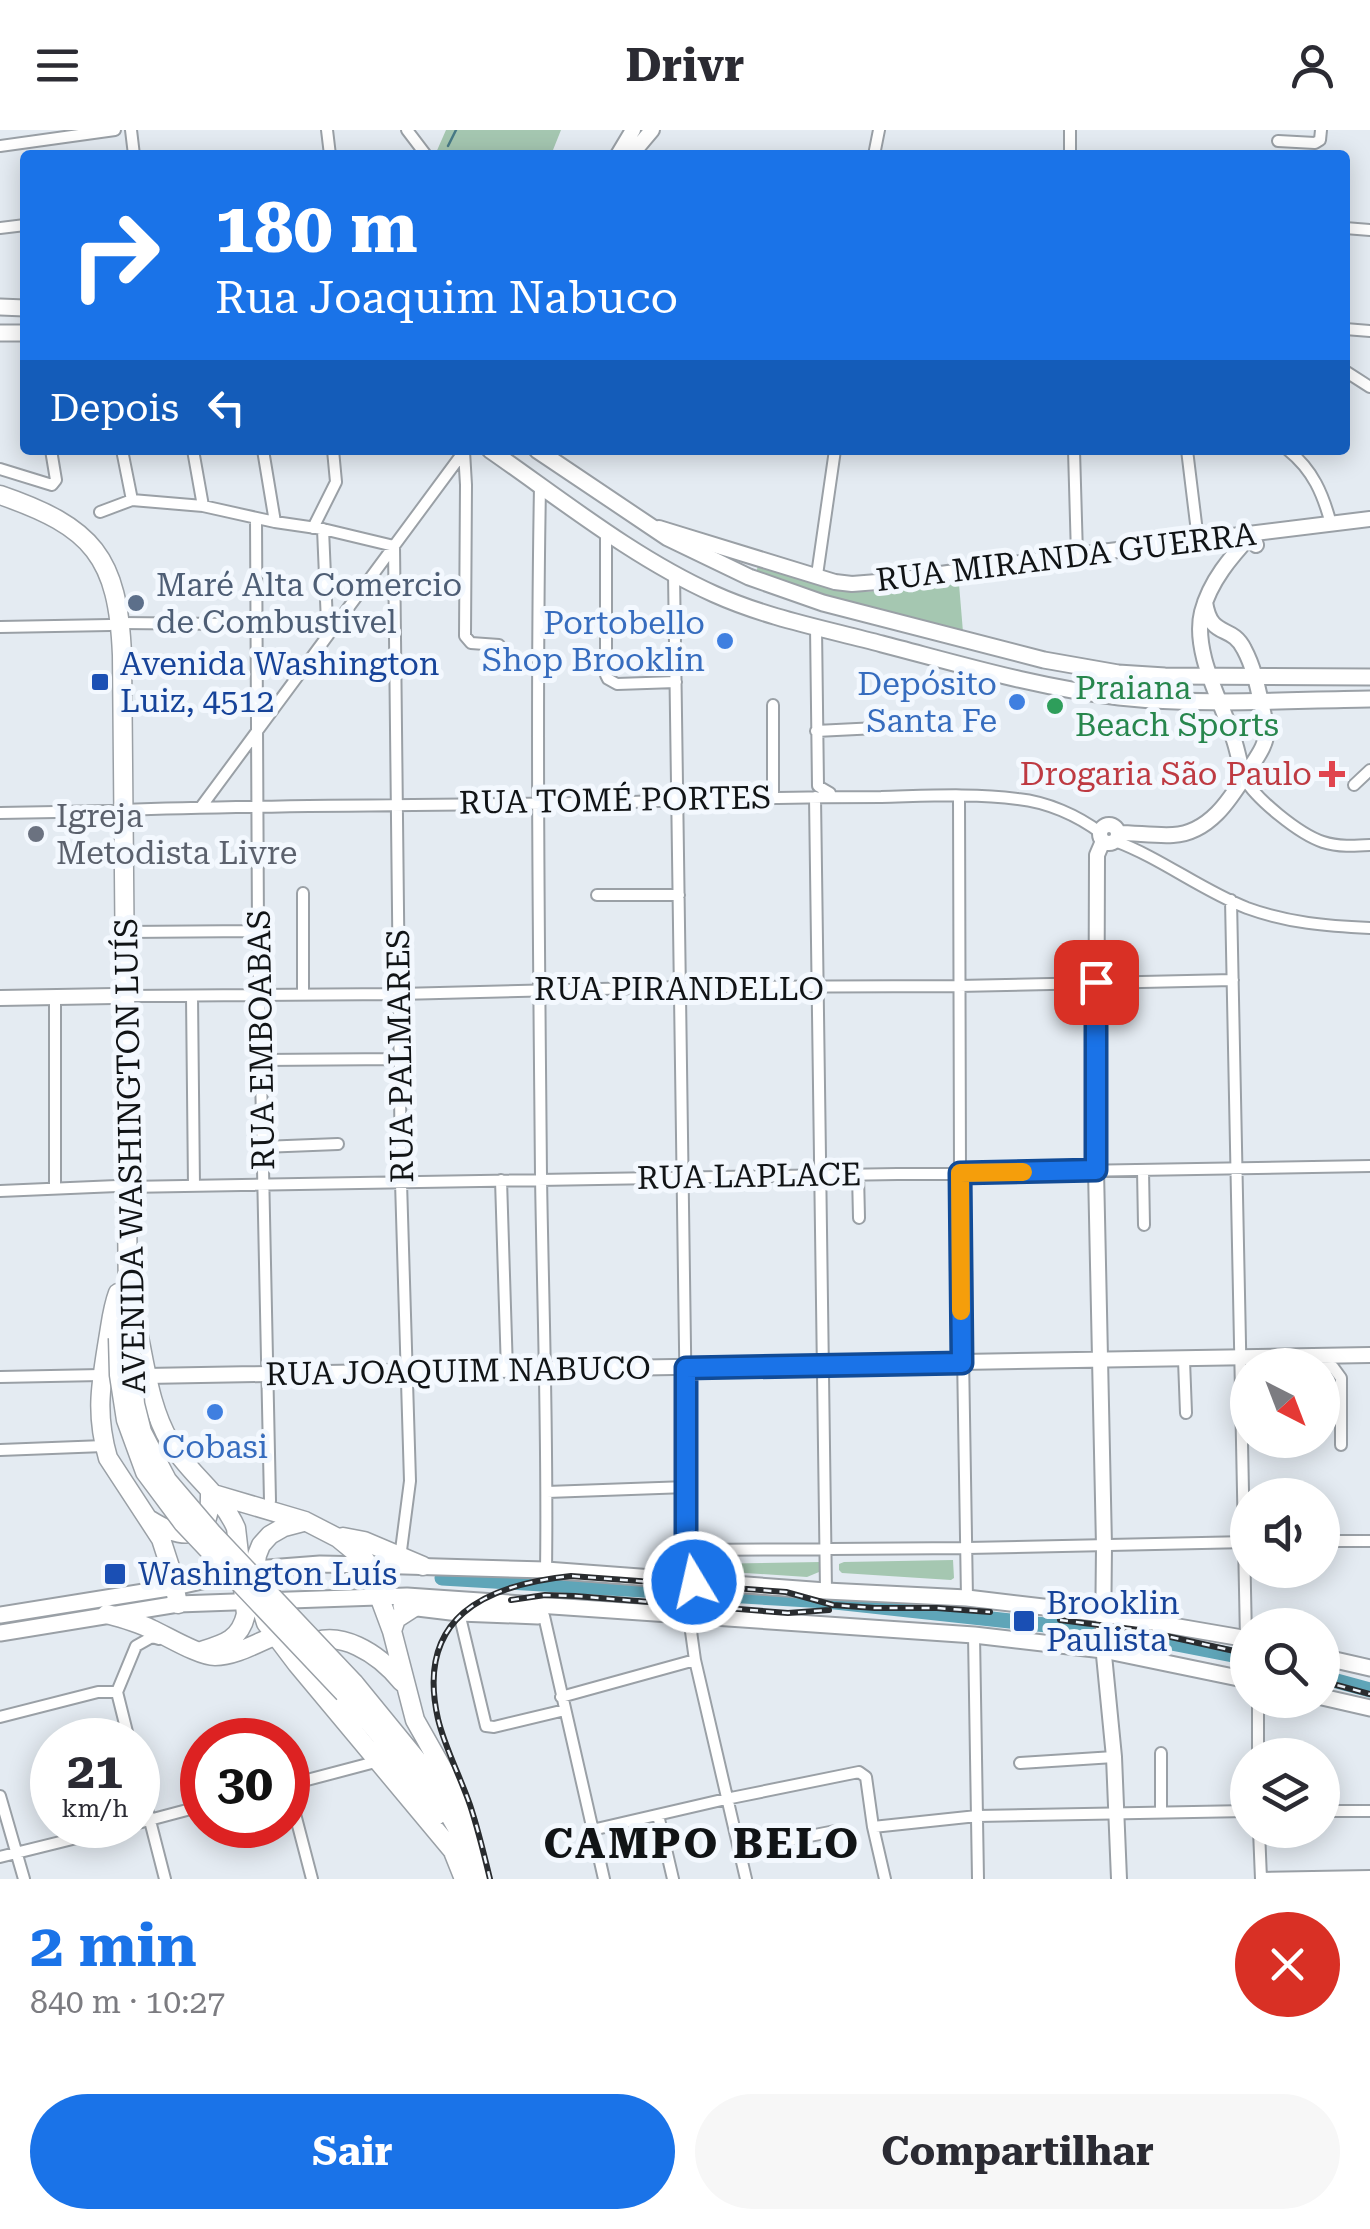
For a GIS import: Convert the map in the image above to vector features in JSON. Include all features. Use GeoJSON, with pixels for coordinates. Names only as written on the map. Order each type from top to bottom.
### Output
{"type":"FeatureCollection","features":[{"type":"Feature","properties":{"kind":"highway","name":"AVENIDA WASHINGTON LUÍS"},"geometry":{"type":"LineString","coordinates":[[4,499],[74,529],[91,544],[117,597],[123,1304],[142,1432],[167,1480],[421,1765],[478,1871]]}},
{"type":"Feature","properties":{"kind":"highway","name":"AVENIDA WASHINGTON LUÍS"},"geometry":{"type":"LineString","coordinates":[[117,810],[125,932],[120,996]]}},
{"type":"Feature","properties":{"kind":"highway"},"geometry":{"type":"LineString","coordinates":[[176,1596],[164,1546],[104,1446],[99,1402],[101,1375],[111,1310],[123,1304],[139,1333],[155,1408],[170,1443],[236,1528],[252,1601],[274,1636],[454,1851]]}},
{"type":"Feature","properties":{"kind":"highway"},"geometry":{"type":"LineString","coordinates":[[150,1520],[174,1533],[198,1531],[208,1520],[210,1492]]}},
{"type":"Feature","properties":{"kind":"highway"},"geometry":{"type":"LineString","coordinates":[[210,1492],[305,1521],[337,1538],[368,1565],[386,1596],[420,1731],[460,1804],[478,1871]]}},
{"type":"Feature","properties":{"kind":"highway"},"geometry":{"type":"LineString","coordinates":[[248,1570],[270,1534],[305,1521]]}},
{"type":"Feature","properties":{"kind":"highway"},"geometry":{"type":"LineString","coordinates":[[337,1538],[348,1536],[364,1541],[400,1561],[423,1566]]}},
{"type":"Feature","properties":{"kind":"highway"},"geometry":{"type":"LineString","coordinates":[[201,1651],[237,1636],[252,1601]]}},
{"type":"Feature","properties":{"kind":"highway"},"geometry":{"type":"LineString","coordinates":[[392,1630],[396,1619],[413,1608]]}},
{"type":"Feature","properties":{"kind":"highway"},"geometry":{"type":"LineString","coordinates":[[107,1614],[212,1656],[229,1654],[274,1636]]}},
{"type":"Feature","properties":{"kind":"highway"},"geometry":{"type":"LineString","coordinates":[[297,1664],[298,1652],[307,1644],[331,1639],[381,1659],[406,1687]]}},
{"type":"Feature","properties":{"kind":"highway","name":"AVENIDA WASHINGTON LUÍS"},"geometry":{"type":"LineString","coordinates":[[349,1688],[426,1799],[464,1879]]}},
{"type":"Feature","properties":{"kind":"main road"},"geometry":{"type":"LineString","coordinates":[[497,455],[674,574],[756,610],[816,627],[1077,691],[1160,700],[1370,700]]}},
{"type":"Feature","properties":{"kind":"main road"},"geometry":{"type":"LineString","coordinates":[[544,455],[690,551],[766,584],[823,603],[1044,660],[1118,673],[1370,677]]}},
{"type":"Feature","properties":{"kind":"main road"},"geometry":{"type":"LineString","coordinates":[[0,1633],[107,1614],[176,1596],[248,1570],[400,1561]]}},
{"type":"Feature","properties":{"kind":"main road"},"geometry":{"type":"LineString","coordinates":[[423,1566],[546,1570],[967,1598],[1230,1636]]}},
{"type":"Feature","properties":{"kind":"main road"},"geometry":{"type":"LineString","coordinates":[[0,1615],[176,1596],[252,1601],[386,1596],[974,1635],[1103,1648],[1230,1676]]}},
{"type":"Feature","properties":{"kind":"main road"},"geometry":{"type":"LineString","coordinates":[[386,1596],[394,1603],[413,1608],[459,1612],[621,1618],[636,1612]]}},
{"type":"Feature","properties":{"kind":"main road"},"geometry":{"type":"LineString","coordinates":[[1340,1661],[1370,1668]]}},
{"type":"Feature","properties":{"kind":"main road"},"geometry":{"type":"LineString","coordinates":[[1340,1701],[1370,1708]]}},
{"type":"Feature","properties":{"kind":"street"},"geometry":{"type":"LineString","coordinates":[[0,146],[115,130]]}},
{"type":"Feature","properties":{"kind":"street"},"geometry":{"type":"LineString","coordinates":[[407,130],[422,150]]}},
{"type":"Feature","properties":{"kind":"street"},"geometry":{"type":"LineString","coordinates":[[635,150],[652,130]]}},
{"type":"Feature","properties":{"kind":"street"},"geometry":{"type":"LineString","coordinates":[[1278,141],[1315,143],[1320,140],[1321,130]]}},
{"type":"Feature","properties":{"kind":"street"},"geometry":{"type":"LineString","coordinates":[[0,470],[52,485],[56,480],[52,455]]}},
{"type":"Feature","properties":{"kind":"street"},"geometry":{"type":"LineString","coordinates":[[123,455],[132,500]]}},
{"type":"Feature","properties":{"kind":"street"},"geometry":{"type":"LineString","coordinates":[[194,455],[203,506]]}},
{"type":"Feature","properties":{"kind":"street"},"geometry":{"type":"LineString","coordinates":[[263,455],[275,522]]}},
{"type":"Feature","properties":{"kind":"street"},"geometry":{"type":"LineString","coordinates":[[332,624],[318,529],[336,482],[333,455]]}},
{"type":"Feature","properties":{"kind":"street"},"geometry":{"type":"LineString","coordinates":[[201,807],[332,624],[461,455]]}},
{"type":"Feature","properties":{"kind":"street"},"geometry":{"type":"LineString","coordinates":[[464,455],[465,636],[470,643],[499,645]]}},
{"type":"Feature","properties":{"kind":"street"},"geometry":{"type":"LineString","coordinates":[[817,575],[833,455]]}},
{"type":"Feature","properties":{"kind":"street"},"geometry":{"type":"LineString","coordinates":[[1074,455],[1077,555]]}},
{"type":"Feature","properties":{"kind":"street"},"geometry":{"type":"LineString","coordinates":[[1188,455],[1198,540]]}},
{"type":"Feature","properties":{"kind":"street"},"geometry":{"type":"LineString","coordinates":[[1294,455],[1316,482],[1331,524]]}},
{"type":"Feature","properties":{"kind":"street"},"geometry":{"type":"LineString","coordinates":[[540,485],[536,804],[546,1570]]}},
{"type":"Feature","properties":{"kind":"street"},"geometry":{"type":"LineString","coordinates":[[100,512],[132,500],[203,506],[394,546]]}},
{"type":"Feature","properties":{"kind":"street","name":"RUA EMBOABAS"},"geometry":{"type":"LineString","coordinates":[[256,518],[258,931],[270,1501]]}},
{"type":"Feature","properties":{"kind":"street","name":"RUA MIRANDA GUERRA"},"geometry":{"type":"LineString","coordinates":[[1205,602],[1220,573],[1247,545],[1291,530],[1370,518]]}},
{"type":"Feature","properties":{"kind":"street","name":"RUA MIRANDA GUERRA"},"geometry":{"type":"LineString","coordinates":[[649,525],[835,582],[870,583],[1227,536],[1247,545]]}},
{"type":"Feature","properties":{"kind":"street"},"geometry":{"type":"LineString","coordinates":[[606,530],[608,679],[617,684],[676,682]]}},
{"type":"Feature","properties":{"kind":"street","name":"RUA PALMARES"},"geometry":{"type":"LineString","coordinates":[[394,546],[401,1182],[410,1481],[400,1561]]}},
{"type":"Feature","properties":{"kind":"street"},"geometry":{"type":"LineString","coordinates":[[674,574],[686,1581]]}},
{"type":"Feature","properties":{"kind":"street"},"geometry":{"type":"LineString","coordinates":[[1119,1879],[1102,1617],[1096,1170],[1097,856],[1098,848],[1109,837],[1138,833],[1175,835],[1199,827],[1231,796],[1264,744],[1267,728],[1240,641],[1208,619],[1205,602]]}},
{"type":"Feature","properties":{"kind":"street"},"geometry":{"type":"LineString","coordinates":[[1205,602],[1202,640],[1210,677],[1251,789],[1289,821],[1323,842],[1352,847],[1370,845]]}},
{"type":"Feature","properties":{"kind":"street"},"geometry":{"type":"LineString","coordinates":[[0,628],[332,624]]}},
{"type":"Feature","properties":{"kind":"street"},"geometry":{"type":"LineString","coordinates":[[816,627],[818,786],[840,797]]}},
{"type":"Feature","properties":{"kind":"street"},"geometry":{"type":"LineString","coordinates":[[1202,640],[1219,630]]}},
{"type":"Feature","properties":{"kind":"street"},"geometry":{"type":"LineString","coordinates":[[773,706],[773,797]]}},
{"type":"Feature","properties":{"kind":"street"},"geometry":{"type":"LineString","coordinates":[[816,732],[877,728]]}},
{"type":"Feature","properties":{"kind":"street"},"geometry":{"type":"LineString","coordinates":[[1235,742],[1249,748],[1264,744]]}},
{"type":"Feature","properties":{"kind":"street"},"geometry":{"type":"LineString","coordinates":[[1231,796],[1238,760]]}},
{"type":"Feature","properties":{"kind":"street"},"geometry":{"type":"LineString","coordinates":[[1354,785],[1370,770]]}},
{"type":"Feature","properties":{"kind":"street"},"geometry":{"type":"LineString","coordinates":[[816,796],[826,1591]]}},
{"type":"Feature","properties":{"kind":"street","name":"RUA TOMÉ PORTES"},"geometry":{"type":"LineString","coordinates":[[0,813],[816,796],[1018,798],[1083,820],[1231,900],[1285,920],[1316,926],[1370,928]]}},
{"type":"Feature","properties":{"kind":"street"},"geometry":{"type":"LineString","coordinates":[[959,796],[967,1598]]}},
{"type":"Feature","properties":{"kind":"street"},"geometry":{"type":"LineString","coordinates":[[1134,848],[1131,840],[1138,833]]}},
{"type":"Feature","properties":{"kind":"street"},"geometry":{"type":"LineString","coordinates":[[303,893],[303,994]]}},
{"type":"Feature","properties":{"kind":"street"},"geometry":{"type":"LineString","coordinates":[[597,895],[678,895]]}},
{"type":"Feature","properties":{"kind":"street"},"geometry":{"type":"LineString","coordinates":[[1231,900],[1239,1348]]}},
{"type":"Feature","properties":{"kind":"street"},"geometry":{"type":"LineString","coordinates":[[125,932],[258,931]]}},
{"type":"Feature","properties":{"kind":"street","name":"RUA PIRANDELLO"},"geometry":{"type":"LineString","coordinates":[[120,996],[1233,980]]}},
{"type":"Feature","properties":{"kind":"street"},"geometry":{"type":"LineString","coordinates":[[54,996],[56,1189]]}},
{"type":"Feature","properties":{"kind":"street"},"geometry":{"type":"LineString","coordinates":[[0,998],[120,996]]}},
{"type":"Feature","properties":{"kind":"street"},"geometry":{"type":"LineString","coordinates":[[192,996],[194,1186]]}},
{"type":"Feature","properties":{"kind":"street"},"geometry":{"type":"LineString","coordinates":[[261,1060],[400,1059]]}},
{"type":"Feature","properties":{"kind":"street"},"geometry":{"type":"LineString","coordinates":[[262,1146],[338,1144]]}},
{"type":"Feature","properties":{"kind":"street","name":"RUA LAPLACE"},"geometry":{"type":"LineString","coordinates":[[0,1191],[1370,1166]]}},
{"type":"Feature","properties":{"kind":"street"},"geometry":{"type":"LineString","coordinates":[[1143,1170],[1144,1225]]}},
{"type":"Feature","properties":{"kind":"street"},"geometry":{"type":"LineString","coordinates":[[858,1174],[858,1218]]}},
{"type":"Feature","properties":{"kind":"street"},"geometry":{"type":"LineString","coordinates":[[501,1180],[507,1370]]}},
{"type":"Feature","properties":{"kind":"street","name":"RUA JOAQUIM NABUCO"},"geometry":{"type":"LineString","coordinates":[[1340,1356],[1370,1355]]}},
{"type":"Feature","properties":{"kind":"street","name":"RUA JOAQUIM NABUCO"},"geometry":{"type":"LineString","coordinates":[[146,1376],[1230,1359]]}},
{"type":"Feature","properties":{"kind":"street"},"geometry":{"type":"LineString","coordinates":[[1184,1360],[1186,1413]]}},
{"type":"Feature","properties":{"kind":"street"},"geometry":{"type":"LineString","coordinates":[[0,1377],[101,1375]]}},
{"type":"Feature","properties":{"kind":"street"},"geometry":{"type":"LineString","coordinates":[[1340,1377],[1341,1446]]}},
{"type":"Feature","properties":{"kind":"street"},"geometry":{"type":"LineString","coordinates":[[0,1450],[104,1446]]}},
{"type":"Feature","properties":{"kind":"street"},"geometry":{"type":"LineString","coordinates":[[547,1492],[687,1487]]}},
{"type":"Feature","properties":{"kind":"street"},"geometry":{"type":"LineString","coordinates":[[1340,1542],[1370,1541]]}},
{"type":"Feature","properties":{"kind":"street"},"geometry":{"type":"LineString","coordinates":[[686,1550],[1230,1542]]}},
{"type":"Feature","properties":{"kind":"street"},"geometry":{"type":"LineString","coordinates":[[459,1612],[486,1726],[494,1728],[564,1710]]}},
{"type":"Feature","properties":{"kind":"street"},"geometry":{"type":"LineString","coordinates":[[544,1616],[604,1879]]}},
{"type":"Feature","properties":{"kind":"street"},"geometry":{"type":"LineString","coordinates":[[688,1616],[746,1879]]}},
{"type":"Feature","properties":{"kind":"street"},"geometry":{"type":"LineString","coordinates":[[974,1635],[978,1879]]}},
{"type":"Feature","properties":{"kind":"street"},"geometry":{"type":"LineString","coordinates":[[124,1718],[117,1692],[131,1656],[142,1641],[152,1637],[175,1642]]}},
{"type":"Feature","properties":{"kind":"street"},"geometry":{"type":"LineString","coordinates":[[561,1697],[695,1660]]}},
{"type":"Feature","properties":{"kind":"street"},"geometry":{"type":"LineString","coordinates":[[0,1717],[98,1692],[117,1692]]}},
{"type":"Feature","properties":{"kind":"street"},"geometry":{"type":"LineString","coordinates":[[1161,1812],[1162,1753]]}},
{"type":"Feature","properties":{"kind":"street"},"geometry":{"type":"LineString","coordinates":[[1020,1763],[1114,1757]]}},
{"type":"Feature","properties":{"kind":"street"},"geometry":{"type":"LineString","coordinates":[[310,1780],[380,1760]]}},
{"type":"Feature","properties":{"kind":"street"},"geometry":{"type":"LineString","coordinates":[[592,1830],[862,1772],[885,1879]]}},
{"type":"Feature","properties":{"kind":"street"},"geometry":{"type":"LineString","coordinates":[[0,1796],[24,1879]]}},
{"type":"Feature","properties":{"kind":"street"},"geometry":{"type":"LineString","coordinates":[[873,1827],[976,1816],[1230,1811]]}},
{"type":"Feature","properties":{"kind":"street"},"geometry":{"type":"LineString","coordinates":[[1340,1811],[1370,1811]]}},
{"type":"Feature","properties":{"kind":"street"},"geometry":{"type":"LineString","coordinates":[[658,1815],[674,1879]]}},
{"type":"Feature","properties":{"kind":"street"},"geometry":{"type":"LineString","coordinates":[[739,1850],[835,1830]]}},
{"type":"Feature","properties":{"kind":"street"},"geometry":{"type":"LineString","coordinates":[[0,1857],[38,1848]]}},
{"type":"Feature","properties":{"kind":"street"},"geometry":{"type":"LineString","coordinates":[[154,1848],[166,1879]]}},
{"type":"Feature","properties":{"kind":"street"},"geometry":{"type":"LineString","coordinates":[[304,1848],[312,1879]]}},
{"type":"Feature","properties":{"kind":"street"},"geometry":{"type":"LineString","coordinates":[[1260,1848],[1261,1878],[1370,1876]]}},
{"type":"Feature","properties":{"kind":"green space"},"geometry":{"type":"Polygon","coordinates":[[[446,130],[561,130],[553,150],[437,150],[446,130]]]}},
{"type":"Feature","properties":{"kind":"green space"},"geometry":{"type":"Polygon","coordinates":[[[759,562],[863,592],[959,584],[963,632],[756,573],[759,562]]]}},
{"type":"Feature","properties":{"kind":"green space"},"geometry":{"type":"Polygon","coordinates":[[[953,1560],[951,1580],[839,1570],[839,1564],[844,1562],[953,1560]]]}},
{"type":"Feature","properties":{"kind":"green space"},"geometry":{"type":"Polygon","coordinates":[[[820,1562],[819,1572],[807,1577],[731,1572],[700,1564],[820,1562]]]}},
{"type":"Feature","properties":{"kind":"waterway"},"geometry":{"type":"LineString","coordinates":[[448,146],[456,130]]}},
{"type":"Feature","properties":{"kind":"waterway"},"geometry":{"type":"LineString","coordinates":[[442,1578],[826,1601],[1120,1633],[1230,1654]]}},
{"type":"Feature","properties":{"kind":"waterway"},"geometry":{"type":"LineString","coordinates":[[1340,1682],[1370,1690]]}},
{"type":"Feature","properties":{"kind":"railway"},"geometry":{"type":"LineString","coordinates":[[490,1879],[470,1805],[441,1730],[434,1684],[437,1655],[447,1631],[485,1598],[511,1588],[571,1576],[786,1592],[833,1605],[990,1612]]}},
{"type":"Feature","properties":{"kind":"railway"},"geometry":{"type":"LineString","coordinates":[[511,1600],[545,1595],[788,1613],[829,1610]]}},
{"type":"Feature","properties":{"kind":"railway"},"geometry":{"type":"LineString","coordinates":[[1060,1620],[1139,1630],[1230,1650]]}},
{"type":"Feature","properties":{"kind":"railway"},"geometry":{"type":"LineString","coordinates":[[1340,1686],[1370,1694]]}},
{"type":"Feature","properties":{"kind":"slow traffic"},"geometry":{"type":"LineString","coordinates":[[961,1311],[960,1173],[1023,1172]]}},
{"type":"Feature","properties":{"kind":"place","name":"Maré Alta Comercio de Combustivel"},"geometry":{"type":"Point","coordinates":[136,603]}},
{"type":"Feature","properties":{"kind":"place","name":"Portobello Shop Brooklin"},"geometry":{"type":"Point","coordinates":[725,641]}},
{"type":"Feature","properties":{"kind":"place","name":"Avenida Washington Luiz, 4512"},"geometry":{"type":"Point","coordinates":[100,682]}},
{"type":"Feature","properties":{"kind":"place","name":"Depósito Santa Fe"},"geometry":{"type":"Point","coordinates":[1017,702]}},
{"type":"Feature","properties":{"kind":"place","name":"Praiana Beach Sports"},"geometry":{"type":"Point","coordinates":[1055,706]}},
{"type":"Feature","properties":{"kind":"place","name":"Drogaria São Paulo"},"geometry":{"type":"Point","coordinates":[1332,774]}},
{"type":"Feature","properties":{"kind":"place","name":"Igreja Metodista Livre"},"geometry":{"type":"Point","coordinates":[36,834]}},
{"type":"Feature","properties":{"kind":"place","name":"Cobasi"},"geometry":{"type":"Point","coordinates":[215,1412]}},
{"type":"Feature","properties":{"kind":"place","name":"Washington Luís"},"geometry":{"type":"Point","coordinates":[115,1574]}},
{"type":"Feature","properties":{"kind":"place","name":"Brooklin Paulista"},"geometry":{"type":"Point","coordinates":[1024,1621]}},
{"type":"Feature","properties":{"kind":"district","name":"CAMPO BELO"},"geometry":{"type":"Point","coordinates":[702,1843]}},
{"type":"Feature","properties":{"kind":"route"},"geometry":{"type":"LineString","coordinates":[[694,1582],[686,1550],[686,1368],[962,1363],[960,1173],[1096,1170],[1096,982]]}}]}
